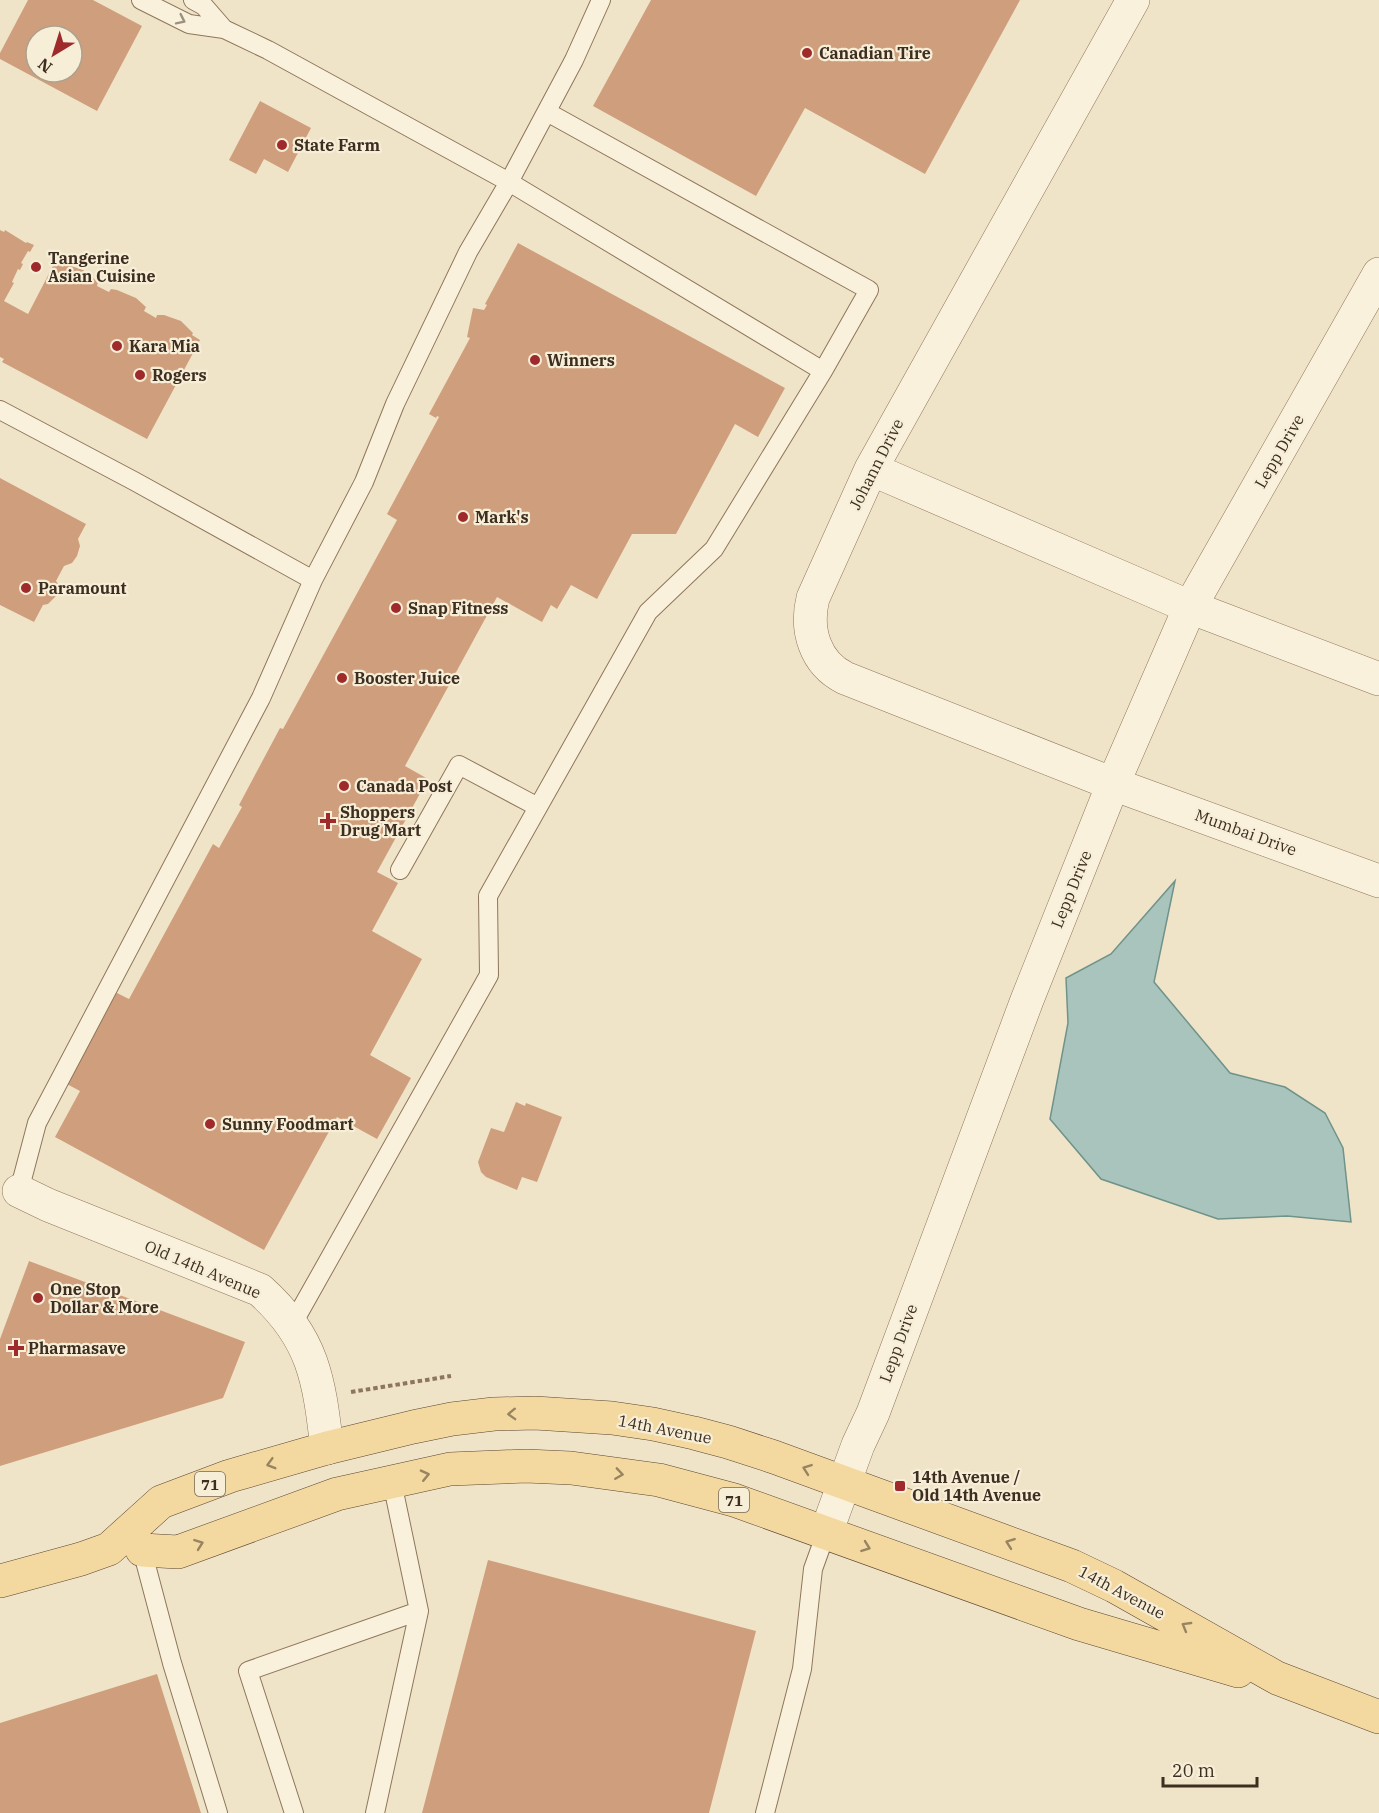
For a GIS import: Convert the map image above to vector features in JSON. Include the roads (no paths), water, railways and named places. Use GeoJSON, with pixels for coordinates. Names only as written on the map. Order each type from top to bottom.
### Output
{"type":"FeatureCollection","features":[{"type":"Feature","properties":{"kind":"main road","name":"14th Avenue"},"geometry":{"type":"LineString","coordinates":[[0,1581],[109,1549],[161,1502],[230,1476],[327,1448],[452,1419],[494,1414],[535,1413],[612,1418],[653,1424],[717,1439],[774,1457],[1093,1575],[1277,1678],[1312,1693]]}},
{"type":"Feature","properties":{"kind":"main road","name":"14th Avenue"},"geometry":{"type":"LineString","coordinates":[[142,1550],[178,1552],[337,1494],[450,1470],[490,1466],[549,1467],[616,1473],[658,1480],[734,1500],[1079,1624],[1312,1693],[1379,1717]]}},
{"type":"Feature","properties":{"kind":"street","name":"Johann Drive"},"geometry":{"type":"LineString","coordinates":[[1113,783],[845,678],[823,660],[817,650],[811,633],[810,616],[813,598],[871,469],[1133,0]]}},
{"type":"Feature","properties":{"kind":"street","name":"Lepp Drive"},"geometry":{"type":"LineString","coordinates":[[826,1533],[1027,1000],[1113,783],[1190,607],[1379,274]]}},
{"type":"Feature","properties":{"kind":"street"},"geometry":{"type":"LineString","coordinates":[[871,469],[1190,607],[1379,679]]}},
{"type":"Feature","properties":{"kind":"street","name":"Mumbai Drive"},"geometry":{"type":"LineString","coordinates":[[1113,783],[1379,881]]}},
{"type":"Feature","properties":{"kind":"street","name":"Old 14th Avenue"},"geometry":{"type":"LineString","coordinates":[[19,1191],[260,1290],[283,1312],[314,1368],[321,1399],[327,1448]]}},
{"type":"Feature","properties":{"kind":"lane"},"geometry":{"type":"LineString","coordinates":[[141,0],[189,24],[224,29],[268,50],[509,182],[823,371]]}},
{"type":"Feature","properties":{"kind":"lane"},"geometry":{"type":"LineString","coordinates":[[193,0],[204,6],[224,29]]}},
{"type":"Feature","properties":{"kind":"lane"},"geometry":{"type":"LineString","coordinates":[[19,1191],[37,1124],[261,699],[313,580],[364,482],[395,405],[468,252],[547,112],[601,0]]}},
{"type":"Feature","properties":{"kind":"lane"},"geometry":{"type":"LineString","coordinates":[[292,1325],[489,975],[488,896],[648,612],[714,549],[823,371],[869,290],[547,112]]}},
{"type":"Feature","properties":{"kind":"lane"},"geometry":{"type":"LineString","coordinates":[[0,410],[144,486],[313,580]]}},
{"type":"Feature","properties":{"kind":"lane"},"geometry":{"type":"LineString","coordinates":[[400,870],[459,765],[538,807]]}},
{"type":"Feature","properties":{"kind":"lane"},"geometry":{"type":"LineString","coordinates":[[375,1813],[418,1611],[392,1482]]}},
{"type":"Feature","properties":{"kind":"lane"},"geometry":{"type":"LineString","coordinates":[[765,1813],[802,1669],[813,1569],[826,1533]]}},
{"type":"Feature","properties":{"kind":"lane"},"geometry":{"type":"LineString","coordinates":[[142,1550],[172,1663],[218,1813]]}},
{"type":"Feature","properties":{"kind":"lane"},"geometry":{"type":"LineString","coordinates":[[294,1813],[248,1671],[418,1611]]}},
{"type":"Feature","properties":{"kind":"water"},"geometry":{"type":"Polygon","coordinates":[[[1175,881],[1154,982],[1230,1073],[1285,1087],[1325,1113],[1343,1148],[1351,1222],[1287,1216],[1218,1219],[1101,1179],[1050,1119],[1068,1023],[1066,978],[1111,954],[1175,881]]]}},
{"type":"Feature","properties":{"kind":"place","name":"Canadian Tire"},"geometry":{"type":"Point","coordinates":[807,53]}},
{"type":"Feature","properties":{"kind":"place","name":"State Farm"},"geometry":{"type":"Point","coordinates":[282,145]}},
{"type":"Feature","properties":{"kind":"place","name":"Tangerine Asian Cuisine"},"geometry":{"type":"Point","coordinates":[36,267]}},
{"type":"Feature","properties":{"kind":"place","name":"Kara Mia"},"geometry":{"type":"Point","coordinates":[117,346]}},
{"type":"Feature","properties":{"kind":"place","name":"Winners"},"geometry":{"type":"Point","coordinates":[535,360]}},
{"type":"Feature","properties":{"kind":"place","name":"Rogers"},"geometry":{"type":"Point","coordinates":[140,375]}},
{"type":"Feature","properties":{"kind":"place","name":"Mark's"},"geometry":{"type":"Point","coordinates":[463,517]}},
{"type":"Feature","properties":{"kind":"place","name":"Paramount"},"geometry":{"type":"Point","coordinates":[26,588]}},
{"type":"Feature","properties":{"kind":"place","name":"Snap Fitness"},"geometry":{"type":"Point","coordinates":[396,608]}},
{"type":"Feature","properties":{"kind":"place","name":"Booster Juice"},"geometry":{"type":"Point","coordinates":[342,678]}},
{"type":"Feature","properties":{"kind":"place","name":"Canada Post"},"geometry":{"type":"Point","coordinates":[344,786]}},
{"type":"Feature","properties":{"kind":"place","name":"Shoppers Drug Mart"},"geometry":{"type":"Point","coordinates":[328,821]}},
{"type":"Feature","properties":{"kind":"place","name":"Sunny Foodmart"},"geometry":{"type":"Point","coordinates":[210,1124]}},
{"type":"Feature","properties":{"kind":"place","name":"One Stop Dollar & More"},"geometry":{"type":"Point","coordinates":[38,1298]}},
{"type":"Feature","properties":{"kind":"place","name":"Pharmasave"},"geometry":{"type":"Point","coordinates":[16,1348]}},
{"type":"Feature","properties":{"kind":"place","name":"14th Avenue / Old 14th Avenue"},"geometry":{"type":"Point","coordinates":[900,1486]}}]}
